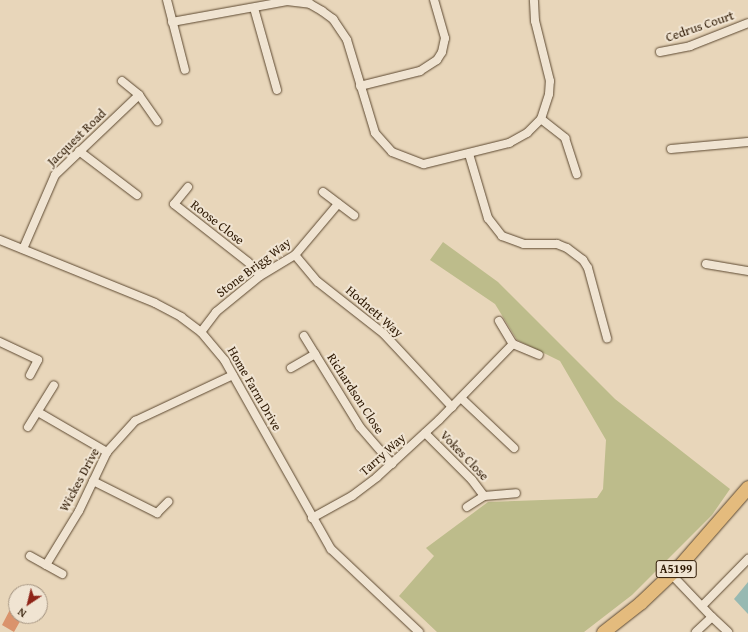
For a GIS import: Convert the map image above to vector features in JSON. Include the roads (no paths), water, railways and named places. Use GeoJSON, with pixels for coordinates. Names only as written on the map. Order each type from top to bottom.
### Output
{"type":"FeatureCollection","features":[{"type":"Feature","properties":{"kind":"main road","name":"A5199"},"geometry":{"type":"LineString","coordinates":[[604,632],[671,574],[708,535],[748,487]]}},
{"type":"Feature","properties":{"kind":"street"},"geometry":{"type":"LineString","coordinates":[[167,0],[185,70]]}},
{"type":"Feature","properties":{"kind":"street"},"geometry":{"type":"LineString","coordinates":[[360,86],[420,71],[437,60],[442,52],[444,38],[434,0]]}},
{"type":"Feature","properties":{"kind":"street"},"geometry":{"type":"LineString","coordinates":[[172,22],[287,1],[310,4],[333,19],[347,40],[375,133],[392,152],[424,164],[469,154],[515,141],[527,133],[541,119],[549,94],[550,81],[535,21],[534,0]]}},
{"type":"Feature","properties":{"kind":"street"},"geometry":{"type":"LineString","coordinates":[[254,8],[277,90]]}},
{"type":"Feature","properties":{"kind":"street","name":"Cedrus Court"},"geometry":{"type":"LineString","coordinates":[[660,52],[690,46],[748,23]]}},
{"type":"Feature","properties":{"kind":"street"},"geometry":{"type":"LineString","coordinates":[[122,81],[139,95],[157,121]]}},
{"type":"Feature","properties":{"kind":"street","name":"Jacquest Road"},"geometry":{"type":"LineString","coordinates":[[24,249],[55,175],[139,95]]}},
{"type":"Feature","properties":{"kind":"street"},"geometry":{"type":"LineString","coordinates":[[541,119],[565,138],[578,174]]}},
{"type":"Feature","properties":{"kind":"street"},"geometry":{"type":"LineString","coordinates":[[671,149],[748,142]]}},
{"type":"Feature","properties":{"kind":"street"},"geometry":{"type":"LineString","coordinates":[[79,151],[137,195]]}},
{"type":"Feature","properties":{"kind":"street"},"geometry":{"type":"LineString","coordinates":[[469,154],[488,218],[502,236],[524,244],[557,244],[568,248],[583,260],[588,268],[607,338]]}},
{"type":"Feature","properties":{"kind":"street","name":"Roose Close"},"geometry":{"type":"LineString","coordinates":[[188,187],[174,204],[248,262],[260,276]]}},
{"type":"Feature","properties":{"kind":"street"},"geometry":{"type":"LineString","coordinates":[[323,192],[354,216]]}},
{"type":"Feature","properties":{"kind":"street","name":"Stone Brigg Way"},"geometry":{"type":"LineString","coordinates":[[201,332],[216,312],[260,276],[295,255],[338,204]]}},
{"type":"Feature","properties":{"kind":"street","name":"Home Farm Drive"},"geometry":{"type":"LineString","coordinates":[[0,240],[155,303],[181,317],[201,332],[218,350],[233,375],[312,518],[331,549],[419,632]]}},
{"type":"Feature","properties":{"kind":"street","name":"Hodnett Way"},"geometry":{"type":"LineString","coordinates":[[295,255],[318,282],[384,334],[452,407]]}},
{"type":"Feature","properties":{"kind":"street"},"geometry":{"type":"LineString","coordinates":[[706,264],[748,271]]}},
{"type":"Feature","properties":{"kind":"street"},"geometry":{"type":"LineString","coordinates":[[499,321],[513,344],[539,354]]}},
{"type":"Feature","properties":{"kind":"street","name":"Richardson Close"},"geometry":{"type":"LineString","coordinates":[[304,336],[360,427],[392,464]]}},
{"type":"Feature","properties":{"kind":"street"},"geometry":{"type":"LineString","coordinates":[[0,342],[38,360],[30,375]]}},
{"type":"Feature","properties":{"kind":"street","name":"Tarry Way"},"geometry":{"type":"LineString","coordinates":[[312,518],[352,496],[392,464],[425,434],[513,344]]}},
{"type":"Feature","properties":{"kind":"street","name":"Richardson Close"},"geometry":{"type":"LineString","coordinates":[[291,368],[315,354]]}},
{"type":"Feature","properties":{"kind":"street","name":"Wickes Drive"},"geometry":{"type":"LineString","coordinates":[[46,565],[94,481],[108,452],[135,421],[233,375]]}},
{"type":"Feature","properties":{"kind":"street"},"geometry":{"type":"LineString","coordinates":[[28,427],[54,385]]}},
{"type":"Feature","properties":{"kind":"street"},"geometry":{"type":"LineString","coordinates":[[461,398],[514,448]]}},
{"type":"Feature","properties":{"kind":"street"},"geometry":{"type":"LineString","coordinates":[[38,412],[108,452]]}},
{"type":"Feature","properties":{"kind":"street","name":"Vokes Close"},"geometry":{"type":"LineString","coordinates":[[425,434],[472,480],[484,496]]}},
{"type":"Feature","properties":{"kind":"street"},"geometry":{"type":"LineString","coordinates":[[94,481],[157,513],[168,502]]}},
{"type":"Feature","properties":{"kind":"street","name":"Vokes Close"},"geometry":{"type":"LineString","coordinates":[[467,507],[484,496],[516,493]]}},
{"type":"Feature","properties":{"kind":"street"},"geometry":{"type":"LineString","coordinates":[[30,556],[62,574]]}},
{"type":"Feature","properties":{"kind":"street"},"geometry":{"type":"LineString","coordinates":[[702,606],[748,559]]}},
{"type":"Feature","properties":{"kind":"street"},"geometry":{"type":"LineString","coordinates":[[671,574],[728,632]]}},
{"type":"Feature","properties":{"kind":"street"},"geometry":{"type":"LineString","coordinates":[[696,632],[712,617]]}},
{"type":"Feature","properties":{"kind":"water"},"geometry":{"type":"Polygon","coordinates":[[[748,582],[748,614],[734,599],[748,582]]]}}]}
